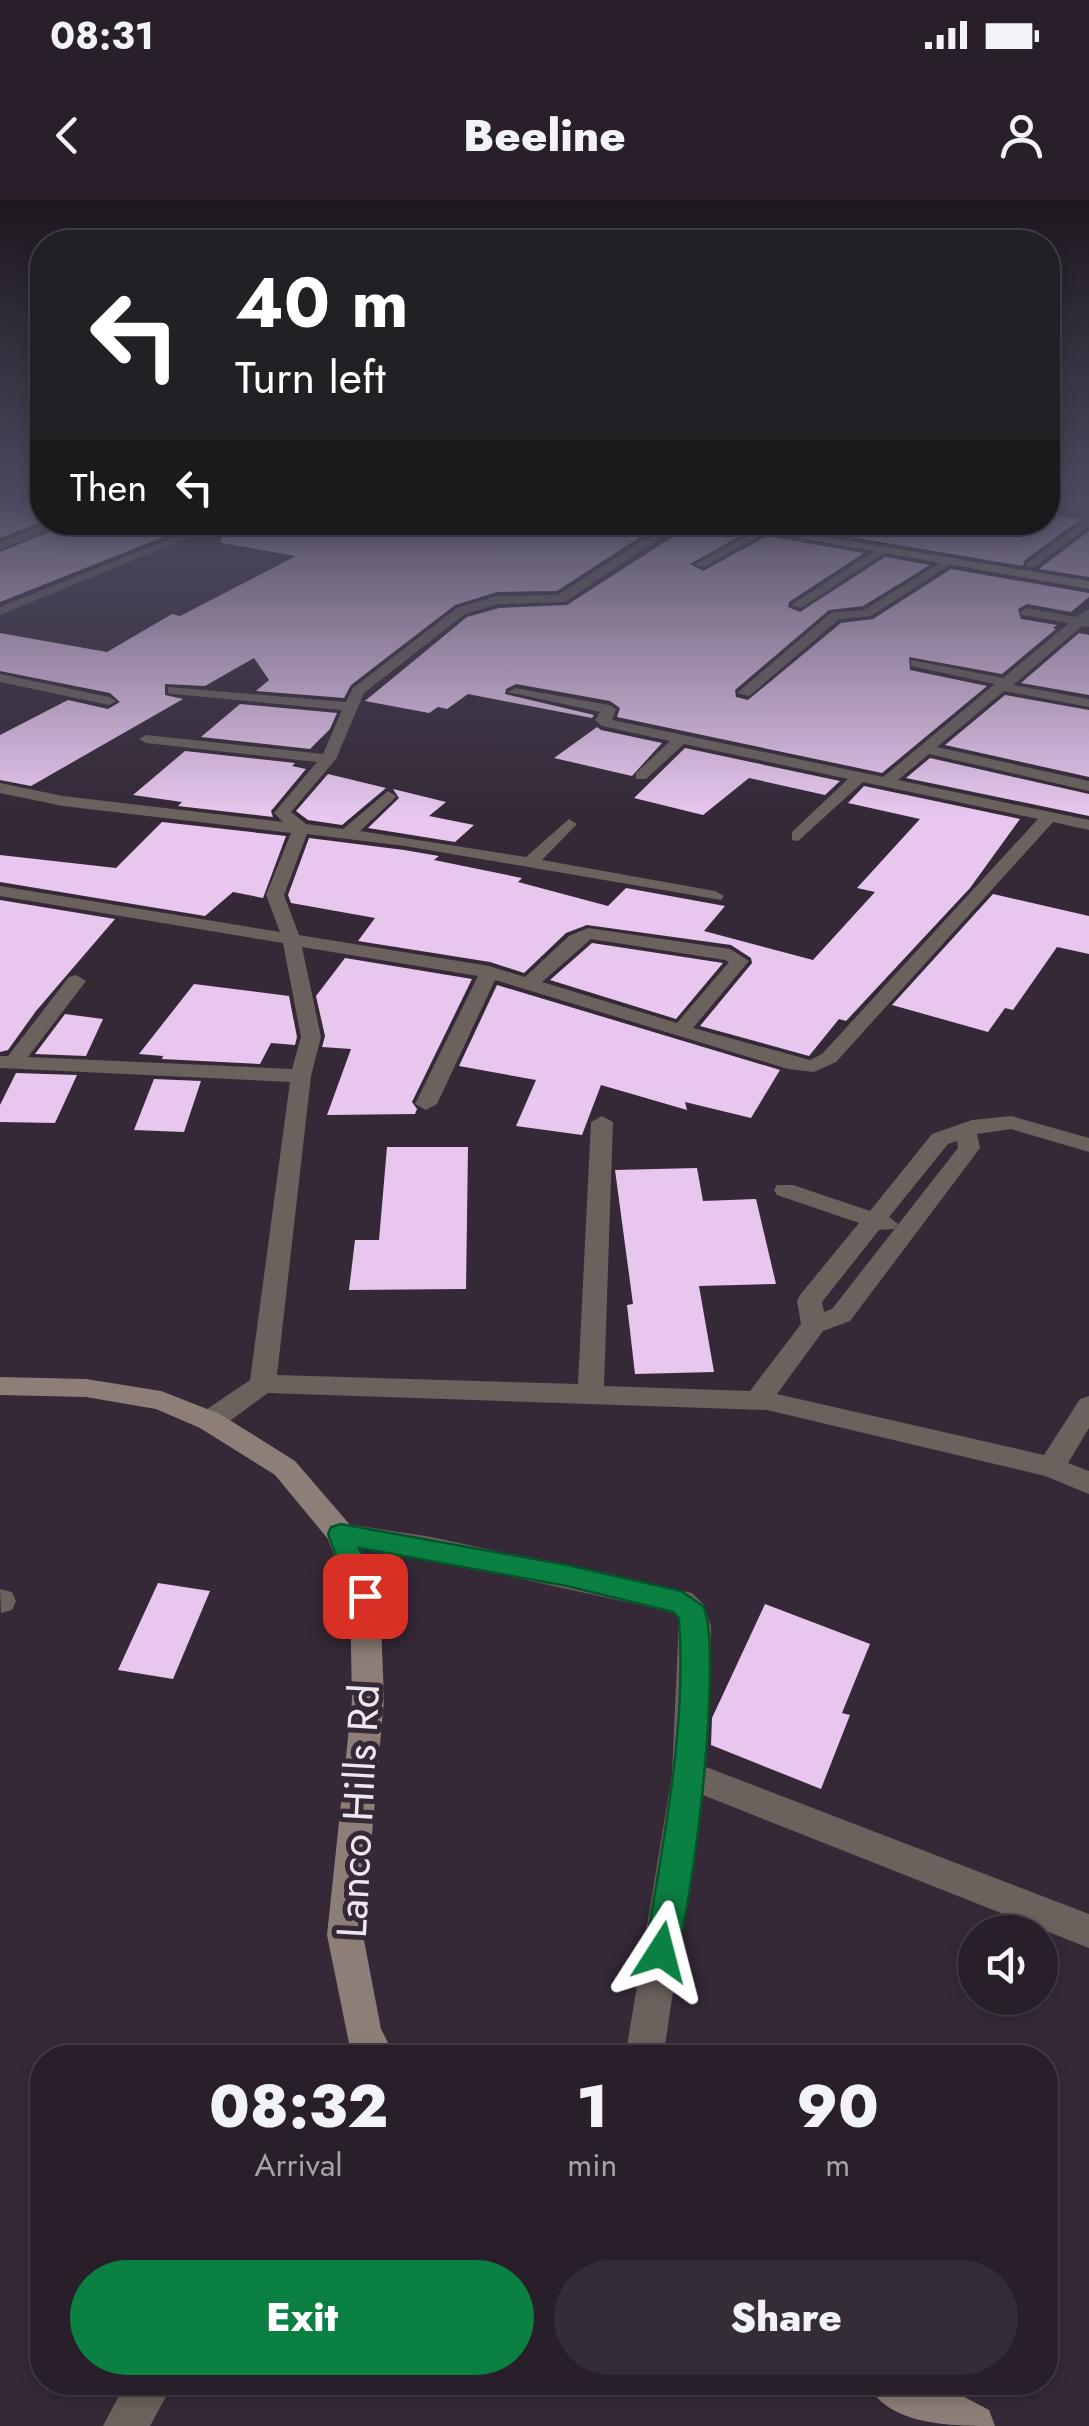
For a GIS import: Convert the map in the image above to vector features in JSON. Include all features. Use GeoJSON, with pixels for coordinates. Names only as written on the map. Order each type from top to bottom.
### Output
{"type":"FeatureCollection","features":[{"type":"Feature","properties":{"kind":"street"},"geometry":{"type":"LineString","coordinates":[[300,829],[282,812],[328,758],[358,691],[462,611],[475,607]]}},
{"type":"Feature","properties":{"kind":"street"},"geometry":{"type":"LineString","coordinates":[[744,693],[835,616],[866,613],[876,607]]}},
{"type":"Feature","properties":{"kind":"street"},"geometry":{"type":"LineString","coordinates":[[1026,612],[1086,619]]}},
{"type":"Feature","properties":{"kind":"street"},"geometry":{"type":"LineString","coordinates":[[885,784],[1086,619]]}},
{"type":"Feature","properties":{"kind":"street"},"geometry":{"type":"LineString","coordinates":[[916,663],[1089,702]]}},
{"type":"Feature","properties":{"kind":"street"},"geometry":{"type":"LineString","coordinates":[[0,678],[109,701]]}},
{"type":"Feature","properties":{"kind":"street"},"geometry":{"type":"LineString","coordinates":[[548,698],[566,683]]}},
{"type":"Feature","properties":{"kind":"street"},"geometry":{"type":"LineString","coordinates":[[173,690],[354,707]]}},
{"type":"Feature","properties":{"kind":"street"},"geometry":{"type":"LineString","coordinates":[[515,692],[606,708],[611,711],[602,721],[1089,825]]}},
{"type":"Feature","properties":{"kind":"street"},"geometry":{"type":"LineString","coordinates":[[641,776],[681,738]]}},
{"type":"Feature","properties":{"kind":"street"},"geometry":{"type":"LineString","coordinates":[[146,739],[328,758]]}},
{"type":"Feature","properties":{"kind":"street"},"geometry":{"type":"LineString","coordinates":[[930,750],[1089,786]]}},
{"type":"Feature","properties":{"kind":"street"},"geometry":{"type":"LineString","coordinates":[[1004,808],[1025,772]]}},
{"type":"Feature","properties":{"kind":"street"},"geometry":{"type":"LineString","coordinates":[[798,836],[858,778]]}},
{"type":"Feature","properties":{"kind":"street"},"geometry":{"type":"LineString","coordinates":[[0,788],[63,801],[348,833],[715,896]]}},
{"type":"Feature","properties":{"kind":"street"},"geometry":{"type":"LineString","coordinates":[[348,833],[388,796]]}},
{"type":"Feature","properties":{"kind":"street"},"geometry":{"type":"LineString","coordinates":[[0,891],[489,972],[795,1065],[814,1066],[829,1058],[1050,816]]}},
{"type":"Feature","properties":{"kind":"street"},"geometry":{"type":"LineString","coordinates":[[530,863],[568,824]]}},
{"type":"Feature","properties":{"kind":"street"},"geometry":{"type":"LineString","coordinates":[[262,1384],[301,1076],[310,1037],[291,937],[275,895],[300,829]]}},
{"type":"Feature","properties":{"kind":"street"},"geometry":{"type":"LineString","coordinates":[[526,986],[575,940],[588,933],[730,955],[740,960],[680,1031]]}},
{"type":"Feature","properties":{"kind":"street"},"geometry":{"type":"LineString","coordinates":[[426,1104],[489,972]]}},
{"type":"Feature","properties":{"kind":"street"},"geometry":{"type":"LineString","coordinates":[[6,1063],[76,981]]}},
{"type":"Feature","properties":{"kind":"street"},"geometry":{"type":"LineString","coordinates":[[6,1063],[301,1076]]}},
{"type":"Feature","properties":{"kind":"street"},"geometry":{"type":"LineString","coordinates":[[591,1394],[602,1122]]}},
{"type":"Feature","properties":{"kind":"street"},"geometry":{"type":"LineString","coordinates":[[814,1326],[809,1301],[940,1139],[980,1122],[1003,1122],[1089,1145]]}},
{"type":"Feature","properties":{"kind":"street"},"geometry":{"type":"LineString","coordinates":[[757,1401],[814,1326],[840,1315],[969,1148],[966,1131]]}},
{"type":"Feature","properties":{"kind":"street"},"geometry":{"type":"LineString","coordinates":[[912,1172],[942,1182]]}},
{"type":"Feature","properties":{"kind":"street"},"geometry":{"type":"LineString","coordinates":[[785,1190],[904,1232]]}},
{"type":"Feature","properties":{"kind":"street"},"geometry":{"type":"LineString","coordinates":[[210,1421],[262,1384],[757,1401],[1052,1467],[1089,1483]]}},
{"type":"Feature","properties":{"kind":"street","name":"Lanco Hills Rd"},"geometry":{"type":"LineString","coordinates":[[0,1386],[105,1391],[161,1400],[210,1421],[285,1468],[341,1534],[365,1596],[368,1700],[345,1935],[362,2045]]}},
{"type":"Feature","properties":{"kind":"street"},"geometry":{"type":"LineString","coordinates":[[1052,1467],[1089,1406]]}},
{"type":"Feature","properties":{"kind":"street"},"geometry":{"type":"LineString","coordinates":[[341,1534],[470,1556],[681,1602],[693,1614],[696,1627],[689,1775],[646,2045]]}},
{"type":"Feature","properties":{"kind":"street"},"geometry":{"type":"LineString","coordinates":[[689,1775],[1089,1931]]}},
{"type":"Feature","properties":{"kind":"street"},"geometry":{"type":"LineString","coordinates":[[125,2426],[144,2395]]}},
{"type":"Feature","properties":{"kind":"street"},"geometry":{"type":"LineString","coordinates":[[915,2395],[973,2426]]}},
{"type":"Feature","properties":{"kind":"building"},"geometry":{"type":"Polygon","coordinates":[[[198,607],[453,607],[351,685],[344,698],[256,691],[269,680],[254,658],[205,686],[165,684],[165,695],[183,699],[31,786],[0,780],[0,735],[68,700],[108,709],[120,702],[110,693],[0,671],[0,633],[107,652],[172,614],[180,616],[198,607]]]}},
{"type":"Feature","properties":{"kind":"building"},"geometry":{"type":"Polygon","coordinates":[[[788,607],[800,612],[808,607],[856,607],[829,610],[735,690],[736,697],[748,700],[841,623],[873,619],[892,607],[1022,607],[1018,609],[1021,619],[1057,625],[1002,674],[909,657],[910,670],[987,686],[882,773],[617,717],[620,708],[610,701],[516,684],[506,689],[505,694],[594,715],[592,718],[468,694],[447,709],[438,707],[429,713],[365,701],[467,617],[499,608],[788,607]]]}},
{"type":"Feature","properties":{"kind":"building"},"geometry":{"type":"Polygon","coordinates":[[[1043,607],[1077,607],[1071,612],[1043,607]]]}},
{"type":"Feature","properties":{"kind":"building"},"geometry":{"type":"Polygon","coordinates":[[[1079,633],[1089,635],[1089,695],[1021,683],[1079,633]]]}},
{"type":"Feature","properties":{"kind":"building"},"geometry":{"type":"Polygon","coordinates":[[[1005,695],[1089,710],[1089,777],[945,745],[1005,695]]]}},
{"type":"Feature","properties":{"kind":"building"},"geometry":{"type":"Polygon","coordinates":[[[240,704],[337,713],[330,729],[310,749],[201,737],[240,704]]]}},
{"type":"Feature","properties":{"kind":"building"},"geometry":{"type":"Polygon","coordinates":[[[597,727],[662,743],[632,776],[554,758],[597,727]]]}},
{"type":"Feature","properties":{"kind":"building"},"geometry":{"type":"Polygon","coordinates":[[[685,748],[840,781],[825,795],[749,778],[703,815],[634,798],[685,748]]]}},
{"type":"Feature","properties":{"kind":"building"},"geometry":{"type":"Polygon","coordinates":[[[185,751],[295,763],[292,766],[306,769],[271,811],[273,817],[178,806],[182,802],[133,795],[185,751]]]}},
{"type":"Feature","properties":{"kind":"building"},"geometry":{"type":"Polygon","coordinates":[[[930,758],[1089,794],[1089,816],[906,778],[930,758]]]}},
{"type":"Feature","properties":{"kind":"building"},"geometry":{"type":"Polygon","coordinates":[[[328,774],[386,788],[342,825],[308,820],[296,811],[328,774]]]}},
{"type":"Feature","properties":{"kind":"building"},"geometry":{"type":"Polygon","coordinates":[[[864,786],[1020,819],[970,888],[846,1021],[839,1019],[809,1056],[700,1026],[752,963],[751,958],[731,945],[587,925],[566,933],[524,973],[490,962],[358,941],[375,918],[291,903],[288,895],[309,838],[439,856],[434,860],[522,878],[518,882],[608,906],[626,888],[725,906],[704,931],[813,960],[875,892],[857,888],[920,819],[848,803],[864,786]]]}},
{"type":"Feature","properties":{"kind":"building"},"geometry":{"type":"Polygon","coordinates":[[[393,789],[446,802],[429,816],[474,825],[455,842],[368,828],[399,798],[393,789]]]}},
{"type":"Feature","properties":{"kind":"building"},"geometry":{"type":"Polygon","coordinates":[[[162,822],[286,836],[263,898],[233,892],[205,916],[0,882],[0,855],[116,868],[162,822]]]}},
{"type":"Feature","properties":{"kind":"building"},"geometry":{"type":"Polygon","coordinates":[[[993,894],[1089,916],[1089,954],[1057,947],[1013,1010],[1005,1008],[988,1032],[892,1005],[993,894]]]}},
{"type":"Feature","properties":{"kind":"building"},"geometry":{"type":"Polygon","coordinates":[[[0,900],[115,919],[8,1050],[0,1052],[0,900]]]}},
{"type":"Feature","properties":{"kind":"building"},"geometry":{"type":"Polygon","coordinates":[[[592,943],[723,963],[676,1019],[550,980],[592,943]]]}},
{"type":"Feature","properties":{"kind":"building"},"geometry":{"type":"Polygon","coordinates":[[[345,958],[472,979],[412,1102],[417,1109],[415,1114],[327,1115],[351,1049],[322,1047],[325,1036],[316,996],[345,958]]]}},
{"type":"Feature","properties":{"kind":"building"},"geometry":{"type":"Polygon","coordinates":[[[194,984],[289,996],[295,1045],[271,1043],[260,1064],[162,1059],[163,1056],[139,1054],[194,984]]]}},
{"type":"Feature","properties":{"kind":"building"},"geometry":{"type":"Polygon","coordinates":[[[497,985],[780,1070],[751,1118],[685,1102],[687,1110],[601,1085],[582,1135],[516,1126],[536,1080],[459,1066],[497,985]]]}},
{"type":"Feature","properties":{"kind":"building"},"geometry":{"type":"Polygon","coordinates":[[[65,1014],[103,1019],[86,1056],[35,1054],[65,1014]]]}},
{"type":"Feature","properties":{"kind":"building"},"geometry":{"type":"Polygon","coordinates":[[[16,1073],[77,1075],[55,1123],[0,1122],[0,1105],[16,1073]]]}},
{"type":"Feature","properties":{"kind":"building"},"geometry":{"type":"Polygon","coordinates":[[[154,1079],[201,1081],[184,1132],[134,1130],[154,1079]]]}},
{"type":"Feature","properties":{"kind":"building"},"geometry":{"type":"Polygon","coordinates":[[[387,1147],[468,1147],[466,1289],[349,1290],[355,1240],[379,1240],[387,1147]]]}},
{"type":"Feature","properties":{"kind":"building"},"geometry":{"type":"Polygon","coordinates":[[[697,1168],[703,1201],[756,1199],[776,1284],[699,1286],[714,1372],[635,1374],[627,1305],[633,1304],[615,1170],[697,1168]]]}},
{"type":"Feature","properties":{"kind":"building"},"geometry":{"type":"Polygon","coordinates":[[[158,1583],[210,1591],[173,1679],[118,1670],[158,1583]]]}},
{"type":"Feature","properties":{"kind":"building"},"geometry":{"type":"Polygon","coordinates":[[[765,1604],[870,1644],[842,1713],[850,1715],[821,1789],[711,1745],[712,1718],[765,1604]]]}},
{"type":"Feature","properties":{"kind":"route"},"geometry":{"type":"LineString","coordinates":[[365,1596],[341,1534],[567,1575],[681,1602],[693,1614],[697,1664],[689,1775],[661,1952]]}}]}
